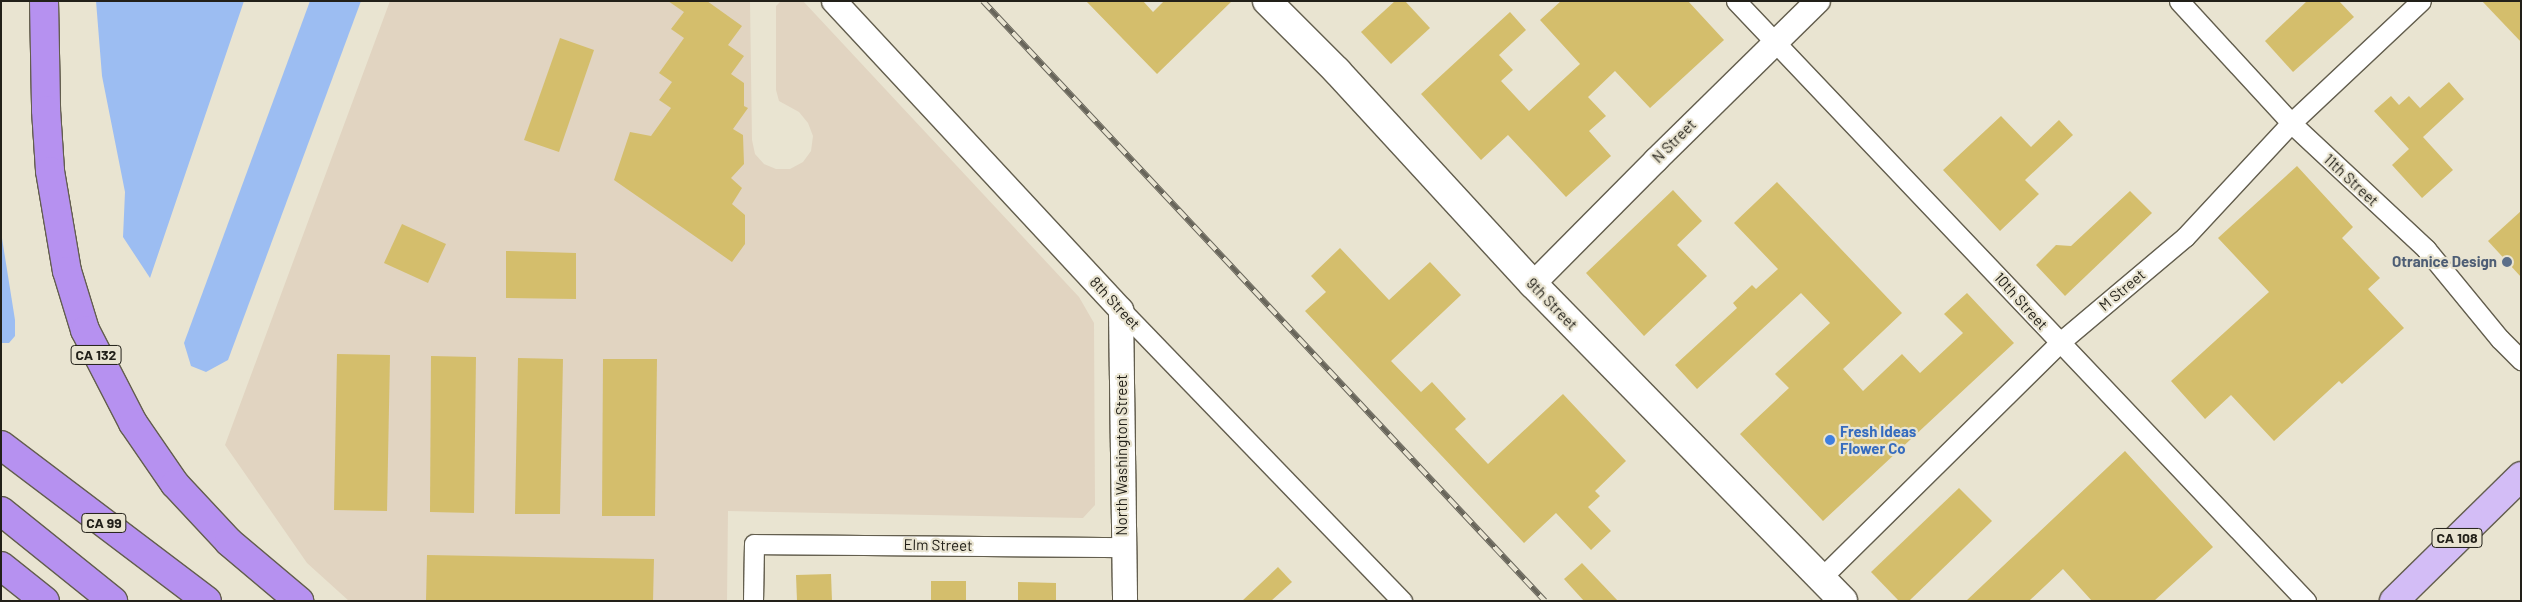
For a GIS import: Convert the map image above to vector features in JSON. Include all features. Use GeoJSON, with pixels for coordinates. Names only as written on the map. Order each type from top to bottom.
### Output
{"type":"FeatureCollection","features":[{"type":"Feature","properties":{"kind":"highway","name":"CA 132"},"geometry":{"type":"LineString","coordinates":[[44,1],[46,110],[50,171],[67,271],[85,330],[133,423],[175,484],[230,542],[299,601]]}},
{"type":"Feature","properties":{"kind":"highway","name":"CA 99"},"geometry":{"type":"LineString","coordinates":[[1,445],[207,601]]}},
{"type":"Feature","properties":{"kind":"highway"},"geometry":{"type":"LineString","coordinates":[[1,510],[113,601]]}},
{"type":"Feature","properties":{"kind":"highway"},"geometry":{"type":"LineString","coordinates":[[1,566],[45,601]]}},
{"type":"Feature","properties":{"kind":"main road","name":"9th Street"},"geometry":{"type":"LineString","coordinates":[[1267,1],[1337,71],[1533,284],[1843,601]]}},
{"type":"Feature","properties":{"kind":"main road","name":"CA 108"},"geometry":{"type":"LineString","coordinates":[[2394,601],[2521,476]]}},
{"type":"Feature","properties":{"kind":"street","name":"8th Street"},"geometry":{"type":"LineString","coordinates":[[834,1],[1121,310],[1402,601]]}},
{"type":"Feature","properties":{"kind":"street","name":"10th Street"},"geometry":{"type":"LineString","coordinates":[[1736,1],[1899,175],[1996,273],[2059,343],[2306,601]]}},
{"type":"Feature","properties":{"kind":"street","name":"N Street"},"geometry":{"type":"LineString","coordinates":[[1533,284],[1818,1]]}},
{"type":"Feature","properties":{"kind":"street","name":"11th Street"},"geometry":{"type":"LineString","coordinates":[[2179,1],[2292,123],[2426,249],[2500,339],[2521,360]]}},
{"type":"Feature","properties":{"kind":"street","name":"M Street"},"geometry":{"type":"LineString","coordinates":[[1821,578],[2059,343],[2185,237],[2292,123],[2421,1]]}},
{"type":"Feature","properties":{"kind":"street","name":"North Washington Street"},"geometry":{"type":"LineString","coordinates":[[1121,310],[1125,601]]}},
{"type":"Feature","properties":{"kind":"street","name":"Elm Street"},"geometry":{"type":"LineString","coordinates":[[753,601],[754,544],[1123,547]]}},
{"type":"Feature","properties":{"kind":"shaded area"},"geometry":{"type":"Polygon","coordinates":[[[390,1],[750,1],[752,140],[755,154],[764,164],[776,169],[790,169],[803,162],[811,151],[813,136],[808,123],[799,112],[779,101],[776,90],[776,6],[781,1],[803,1],[1079,297],[1094,323],[1095,505],[1083,518],[728,511],[727,601],[349,601],[307,563],[225,445],[390,1]]]}},
{"type":"Feature","properties":{"kind":"water"},"geometry":{"type":"Polygon","coordinates":[[[96,1],[244,1],[150,278],[123,237],[125,192],[102,76],[96,1]]]}},
{"type":"Feature","properties":{"kind":"water"},"geometry":{"type":"Polygon","coordinates":[[[310,1],[361,1],[228,360],[206,372],[191,366],[184,343],[310,1]]]}},
{"type":"Feature","properties":{"kind":"water"},"geometry":{"type":"Polygon","coordinates":[[[1,232],[15,320],[15,336],[9,343],[1,343],[1,232]]]}},
{"type":"Feature","properties":{"kind":"building"},"geometry":{"type":"Polygon","coordinates":[[[668,1],[707,1],[742,26],[728,45],[744,56],[731,74],[744,83],[744,106],[748,108],[733,129],[743,135],[744,164],[731,178],[742,188],[732,204],[745,215],[745,244],[732,262],[614,180],[630,132],[651,136],[671,108],[659,100],[672,82],[659,73],[684,38],[671,29],[684,12],[668,1]]]}},
{"type":"Feature","properties":{"kind":"building"},"geometry":{"type":"Polygon","coordinates":[[[1086,1],[1143,1],[1153,12],[1164,1],[1232,1],[1157,74],[1086,1]]]}},
{"type":"Feature","properties":{"kind":"building"},"geometry":{"type":"Polygon","coordinates":[[[1395,1],[1405,1],[1430,28],[1391,64],[1361,32],[1395,1]]]}},
{"type":"Feature","properties":{"kind":"building"},"geometry":{"type":"Polygon","coordinates":[[[1561,1],[1688,1],[1724,40],[1650,108],[1615,71],[1588,97],[1606,116],[1589,131],[1611,156],[1566,197],[1508,135],[1481,160],[1421,94],[1510,12],[1526,30],[1499,55],[1513,70],[1501,81],[1529,111],[1580,64],[1540,20],[1561,1]]]}},
{"type":"Feature","properties":{"kind":"building"},"geometry":{"type":"Polygon","coordinates":[[[2307,1],[2339,1],[2354,17],[2293,72],[2265,41],[2307,1]]]}},
{"type":"Feature","properties":{"kind":"building"},"geometry":{"type":"Polygon","coordinates":[[[2482,1],[2521,1],[2521,42],[2482,1]]]}},
{"type":"Feature","properties":{"kind":"building"},"geometry":{"type":"Polygon","coordinates":[[[560,38],[594,50],[559,152],[524,140],[560,38]]]}},
{"type":"Feature","properties":{"kind":"building"},"geometry":{"type":"Polygon","coordinates":[[[2449,82],[2464,99],[2423,137],[2453,170],[2422,198],[2392,165],[2409,149],[2374,111],[2391,96],[2399,105],[2409,96],[2420,108],[2449,82]]]}},
{"type":"Feature","properties":{"kind":"building"},"geometry":{"type":"Polygon","coordinates":[[[2001,116],[2031,147],[2059,120],[2073,135],[2025,180],[2039,194],[2000,231],[1943,170],[2001,116]]]}},
{"type":"Feature","properties":{"kind":"building"},"geometry":{"type":"Polygon","coordinates":[[[2297,166],[2353,227],[2342,238],[2380,278],[2368,289],[2404,328],[2342,384],[2339,381],[2274,441],[2231,395],[2205,419],[2171,381],[2269,292],[2218,238],[2297,166]]]}},
{"type":"Feature","properties":{"kind":"building"},"geometry":{"type":"Polygon","coordinates":[[[1777,182],[1902,313],[1843,369],[1863,391],[1902,354],[1920,373],[1963,333],[1944,314],[1967,293],[2014,343],[1823,521],[1740,434],[1789,388],[1775,374],[1830,323],[1801,293],[1697,389],[1675,365],[1737,308],[1733,303],[1752,285],[1756,289],[1778,269],[1734,223],[1777,182]]]}},
{"type":"Feature","properties":{"kind":"building"},"geometry":{"type":"Polygon","coordinates":[[[1673,190],[1702,221],[1677,245],[1707,276],[1644,336],[1586,273],[1673,190]]]}},
{"type":"Feature","properties":{"kind":"building"},"geometry":{"type":"Polygon","coordinates":[[[2130,191],[2152,213],[2065,296],[2036,265],[2056,245],[2071,246],[2130,191]]]}},
{"type":"Feature","properties":{"kind":"building"},"geometry":{"type":"Polygon","coordinates":[[[2521,211],[2521,277],[2488,241],[2521,211]]]}},
{"type":"Feature","properties":{"kind":"building"},"geometry":{"type":"Polygon","coordinates":[[[402,224],[446,244],[428,283],[384,263],[402,224]]]}},
{"type":"Feature","properties":{"kind":"building"},"geometry":{"type":"Polygon","coordinates":[[[1340,248],[1389,300],[1430,262],[1461,295],[1391,361],[1421,392],[1432,382],[1466,419],[1455,429],[1488,464],[1563,394],[1626,461],[1595,491],[1600,496],[1588,507],[1611,531],[1591,550],[1556,513],[1524,543],[1305,311],[1326,292],[1311,276],[1340,248]]]}},
{"type":"Feature","properties":{"kind":"building"},"geometry":{"type":"Polygon","coordinates":[[[506,251],[576,253],[576,299],[506,298],[506,251]]]}},
{"type":"Feature","properties":{"kind":"building"},"geometry":{"type":"Polygon","coordinates":[[[337,354],[390,355],[387,511],[334,510],[337,354]]]}},
{"type":"Feature","properties":{"kind":"building"},"geometry":{"type":"Polygon","coordinates":[[[431,356],[476,357],[474,513],[430,512],[431,356]]]}},
{"type":"Feature","properties":{"kind":"building"},"geometry":{"type":"Polygon","coordinates":[[[518,358],[563,359],[560,514],[515,514],[518,358]]]}},
{"type":"Feature","properties":{"kind":"building"},"geometry":{"type":"Polygon","coordinates":[[[603,359],[657,359],[655,516],[602,516],[603,359]]]}},
{"type":"Feature","properties":{"kind":"building"},"geometry":{"type":"Polygon","coordinates":[[[2125,451],[2213,547],[2154,601],[2092,601],[2063,569],[2029,601],[1966,601],[2125,451]]]}},
{"type":"Feature","properties":{"kind":"building"},"geometry":{"type":"Polygon","coordinates":[[[1959,488],[1992,521],[1909,601],[1899,601],[1871,572],[1959,488]]]}},
{"type":"Feature","properties":{"kind":"building"},"geometry":{"type":"Polygon","coordinates":[[[427,555],[654,559],[653,601],[426,601],[427,555]]]}},
{"type":"Feature","properties":{"kind":"building"},"geometry":{"type":"Polygon","coordinates":[[[1582,563],[1618,601],[1584,601],[1564,579],[1582,563]]]}},
{"type":"Feature","properties":{"kind":"building"},"geometry":{"type":"Polygon","coordinates":[[[1278,567],[1292,582],[1271,601],[1242,601],[1278,567]]]}},
{"type":"Feature","properties":{"kind":"building"},"geometry":{"type":"Polygon","coordinates":[[[831,574],[832,601],[797,601],[796,575],[831,574]]]}},
{"type":"Feature","properties":{"kind":"building"},"geometry":{"type":"Polygon","coordinates":[[[931,581],[966,581],[966,601],[931,601],[931,581]]]}},
{"type":"Feature","properties":{"kind":"building"},"geometry":{"type":"Polygon","coordinates":[[[1018,582],[1056,583],[1056,601],[1018,601],[1018,582]]]}},
{"type":"Feature","properties":{"kind":"railway"},"geometry":{"type":"LineString","coordinates":[[983,1],[1545,601]]}},
{"type":"Feature","properties":{"kind":"place","name":"Otranice Design"},"geometry":{"type":"Point","coordinates":[2507,262]}},
{"type":"Feature","properties":{"kind":"place","name":"Fresh Ideas Flower Co"},"geometry":{"type":"Point","coordinates":[1830,440]}}]}
